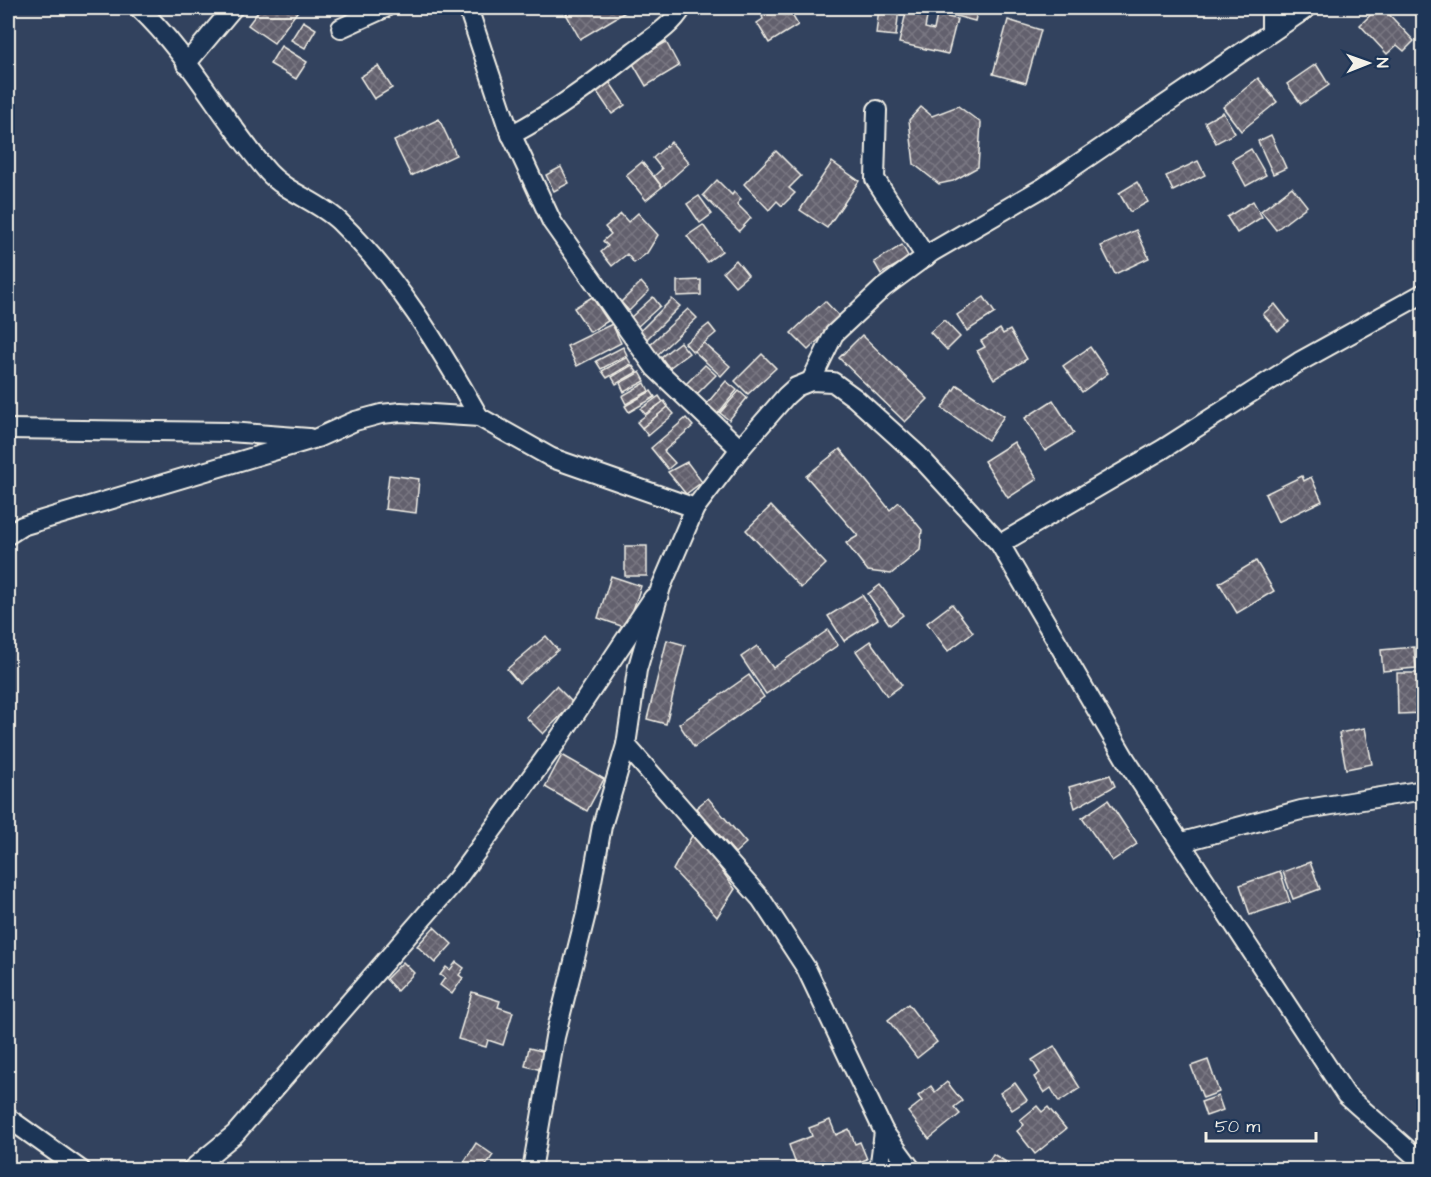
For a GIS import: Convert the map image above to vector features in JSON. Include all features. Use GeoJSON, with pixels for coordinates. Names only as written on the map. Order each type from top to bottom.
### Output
{"type":"FeatureCollection","features":[{"type":"Feature","properties":{"kind":"street"},"geometry":{"type":"LineString","coordinates":[[138,8],[164,32],[272,177],[337,220],[393,281],[439,345],[479,417]]}},
{"type":"Feature","properties":{"kind":"street"},"geometry":{"type":"LineString","coordinates":[[186,64],[233,8]]}},
{"type":"Feature","properties":{"kind":"street"},"geometry":{"type":"LineString","coordinates":[[349,19],[385,8]]}},
{"type":"Feature","properties":{"kind":"street"},"geometry":{"type":"LineString","coordinates":[[468,8],[511,135],[552,222],[638,348],[672,388],[740,449]]}},
{"type":"Feature","properties":{"kind":"street"},"geometry":{"type":"LineString","coordinates":[[511,135],[558,110],[607,74],[665,27],[682,8]]}},
{"type":"Feature","properties":{"kind":"street"},"geometry":{"type":"LineString","coordinates":[[1271,8],[1271,32]]}},
{"type":"Feature","properties":{"kind":"street"},"geometry":{"type":"LineString","coordinates":[[811,381],[834,334],[868,301],[926,257],[1044,187],[1307,8]]}},
{"type":"Feature","properties":{"kind":"street"},"geometry":{"type":"LineString","coordinates":[[877,110],[875,179],[926,257]]}},
{"type":"Feature","properties":{"kind":"street"},"geometry":{"type":"LineString","coordinates":[[1000,544],[1163,449],[1299,362],[1424,293]]}},
{"type":"Feature","properties":{"kind":"street"},"geometry":{"type":"LineString","coordinates":[[532,1170],[555,1037],[586,914],[602,826],[626,745],[637,670],[661,587],[695,508],[740,449],[786,396],[796,387],[811,381],[833,382],[855,398],[918,455],[1000,544],[1126,760],[1346,1095],[1424,1164]]}},
{"type":"Feature","properties":{"kind":"street"},"geometry":{"type":"LineString","coordinates":[[8,536],[22,526],[316,438],[355,421],[381,414],[401,412],[479,417],[552,458],[695,508]]}},
{"type":"Feature","properties":{"kind":"street"},"geometry":{"type":"LineString","coordinates":[[8,429],[229,432],[316,438]]}},
{"type":"Feature","properties":{"kind":"street"},"geometry":{"type":"LineString","coordinates":[[191,1170],[235,1134],[456,880],[556,743],[661,587]]}},
{"type":"Feature","properties":{"kind":"street"},"geometry":{"type":"LineString","coordinates":[[626,745],[761,899],[806,968],[884,1132],[912,1170]]}},
{"type":"Feature","properties":{"kind":"street"},"geometry":{"type":"LineString","coordinates":[[1182,842],[1301,810],[1424,790]]}},
{"type":"Feature","properties":{"kind":"street"},"geometry":{"type":"LineString","coordinates":[[8,1118],[81,1170]]}},
{"type":"Feature","properties":{"kind":"street"},"geometry":{"type":"LineString","coordinates":[[879,1170],[884,1132]]}},
{"type":"Feature","properties":{"kind":"building"},"geometry":{"type":"Polygon","coordinates":[[[261,8],[300,8],[274,43],[248,25],[261,8]]]}},
{"type":"Feature","properties":{"kind":"building"},"geometry":{"type":"Polygon","coordinates":[[[568,8],[624,8],[627,11],[580,39],[564,10],[568,8]]]}},
{"type":"Feature","properties":{"kind":"building"},"geometry":{"type":"Polygon","coordinates":[[[776,8],[788,8],[798,25],[769,43],[757,23],[763,19],[762,16],[776,8]]]}},
{"type":"Feature","properties":{"kind":"building"},"geometry":{"type":"Polygon","coordinates":[[[879,8],[899,8],[896,36],[876,34],[879,8]]]}},
{"type":"Feature","properties":{"kind":"building"},"geometry":{"type":"Polygon","coordinates":[[[907,8],[928,12],[925,28],[934,30],[937,15],[957,19],[948,54],[899,43],[907,8]]]}},
{"type":"Feature","properties":{"kind":"building"},"geometry":{"type":"Polygon","coordinates":[[[945,8],[978,8],[975,21],[944,13],[945,8]]]}},
{"type":"Feature","properties":{"kind":"building"},"geometry":{"type":"Polygon","coordinates":[[[1378,8],[1383,8],[1414,41],[1404,51],[1397,45],[1387,54],[1360,25],[1378,8]]]}},
{"type":"Feature","properties":{"kind":"building"},"geometry":{"type":"Polygon","coordinates":[[[1008,20],[1041,30],[1026,83],[993,74],[1008,20]]]}},
{"type":"Feature","properties":{"kind":"building"},"geometry":{"type":"Polygon","coordinates":[[[303,21],[316,29],[305,48],[291,40],[303,21]]]}},
{"type":"Feature","properties":{"kind":"building"},"geometry":{"type":"Polygon","coordinates":[[[666,42],[679,66],[646,86],[632,62],[666,42]]]}},
{"type":"Feature","properties":{"kind":"building"},"geometry":{"type":"Polygon","coordinates":[[[281,46],[307,62],[296,79],[270,64],[281,46]]]}},
{"type":"Feature","properties":{"kind":"building"},"geometry":{"type":"Polygon","coordinates":[[[1316,64],[1329,85],[1301,104],[1287,84],[1316,64]]]}},
{"type":"Feature","properties":{"kind":"building"},"geometry":{"type":"Polygon","coordinates":[[[378,66],[392,88],[374,99],[360,77],[378,66]]]}},
{"type":"Feature","properties":{"kind":"building"},"geometry":{"type":"Polygon","coordinates":[[[606,77],[625,105],[612,114],[593,86],[606,77]]]}},
{"type":"Feature","properties":{"kind":"building"},"geometry":{"type":"Polygon","coordinates":[[[1258,78],[1277,102],[1241,131],[1223,107],[1258,78]]]}},
{"type":"Feature","properties":{"kind":"building"},"geometry":{"type":"Polygon","coordinates":[[[958,106],[981,123],[978,167],[953,181],[939,184],[914,164],[909,120],[921,107],[932,116],[958,106]]]}},
{"type":"Feature","properties":{"kind":"building"},"geometry":{"type":"Polygon","coordinates":[[[1223,112],[1235,133],[1216,143],[1205,122],[1223,112]]]}},
{"type":"Feature","properties":{"kind":"building"},"geometry":{"type":"Polygon","coordinates":[[[439,119],[456,155],[411,176],[394,141],[439,119]]]}},
{"type":"Feature","properties":{"kind":"building"},"geometry":{"type":"Polygon","coordinates":[[[1271,135],[1286,168],[1273,174],[1258,141],[1271,135]]]}},
{"type":"Feature","properties":{"kind":"building"},"geometry":{"type":"Polygon","coordinates":[[[671,142],[689,163],[662,187],[654,176],[662,169],[653,158],[671,142]]]}},
{"type":"Feature","properties":{"kind":"building"},"geometry":{"type":"Polygon","coordinates":[[[1251,149],[1266,175],[1246,186],[1232,160],[1251,149]]]}},
{"type":"Feature","properties":{"kind":"building"},"geometry":{"type":"Polygon","coordinates":[[[776,151],[801,176],[789,188],[795,193],[782,206],[777,201],[769,210],[744,184],[776,151]]]}},
{"type":"Feature","properties":{"kind":"building"},"geometry":{"type":"Polygon","coordinates":[[[1198,161],[1205,175],[1173,191],[1166,176],[1198,161]]]}},
{"type":"Feature","properties":{"kind":"building"},"geometry":{"type":"Polygon","coordinates":[[[642,162],[662,187],[646,200],[626,175],[642,162]]]}},
{"type":"Feature","properties":{"kind":"building"},"geometry":{"type":"Polygon","coordinates":[[[832,162],[859,181],[827,228],[800,210],[832,162]]]}},
{"type":"Feature","properties":{"kind":"building"},"geometry":{"type":"Polygon","coordinates":[[[561,167],[569,183],[554,191],[546,175],[561,167]]]}},
{"type":"Feature","properties":{"kind":"building"},"geometry":{"type":"Polygon","coordinates":[[[717,180],[732,195],[734,192],[741,199],[737,204],[751,218],[739,231],[703,195],[717,180]]]}},
{"type":"Feature","properties":{"kind":"building"},"geometry":{"type":"Polygon","coordinates":[[[1137,182],[1148,202],[1130,212],[1119,193],[1137,182]]]}},
{"type":"Feature","properties":{"kind":"building"},"geometry":{"type":"Polygon","coordinates":[[[1292,187],[1307,206],[1276,230],[1261,211],[1292,187]]]}},
{"type":"Feature","properties":{"kind":"building"},"geometry":{"type":"Polygon","coordinates":[[[699,196],[712,214],[700,223],[687,204],[699,196]]]}},
{"type":"Feature","properties":{"kind":"building"},"geometry":{"type":"Polygon","coordinates":[[[1253,201],[1262,217],[1237,233],[1227,217],[1253,201]]]}},
{"type":"Feature","properties":{"kind":"building"},"geometry":{"type":"Polygon","coordinates":[[[638,213],[658,235],[647,253],[634,263],[627,254],[612,266],[601,252],[608,246],[603,241],[611,234],[605,227],[621,214],[628,222],[638,213]]]}},
{"type":"Feature","properties":{"kind":"building"},"geometry":{"type":"Polygon","coordinates":[[[703,225],[722,251],[707,262],[687,236],[703,225]]]}},
{"type":"Feature","properties":{"kind":"building"},"geometry":{"type":"Polygon","coordinates":[[[1136,230],[1149,258],[1115,274],[1101,246],[1136,230]]]}},
{"type":"Feature","properties":{"kind":"building"},"geometry":{"type":"Polygon","coordinates":[[[902,245],[909,258],[881,274],[874,262],[902,245]]]}},
{"type":"Feature","properties":{"kind":"building"},"geometry":{"type":"Polygon","coordinates":[[[736,260],[748,275],[735,286],[723,272],[736,260]]]}},
{"type":"Feature","properties":{"kind":"building"},"geometry":{"type":"Polygon","coordinates":[[[701,280],[701,295],[677,296],[677,281],[701,280]]]}},
{"type":"Feature","properties":{"kind":"building"},"geometry":{"type":"Polygon","coordinates":[[[641,282],[649,291],[629,311],[621,302],[641,282]]]}},
{"type":"Feature","properties":{"kind":"building"},"geometry":{"type":"Polygon","coordinates":[[[592,297],[608,321],[590,332],[574,308],[592,297]]]}},
{"type":"Feature","properties":{"kind":"building"},"geometry":{"type":"Polygon","coordinates":[[[653,297],[660,306],[637,327],[630,318],[653,297]]]}},
{"type":"Feature","properties":{"kind":"building"},"geometry":{"type":"Polygon","coordinates":[[[984,297],[995,313],[967,331],[957,315],[984,297]]]}},
{"type":"Feature","properties":{"kind":"building"},"geometry":{"type":"Polygon","coordinates":[[[672,299],[680,306],[644,342],[637,334],[672,299]]]}},
{"type":"Feature","properties":{"kind":"building"},"geometry":{"type":"Polygon","coordinates":[[[825,301],[841,318],[808,350],[791,333],[825,301]]]}},
{"type":"Feature","properties":{"kind":"building"},"geometry":{"type":"Polygon","coordinates":[[[1275,304],[1289,322],[1278,331],[1263,314],[1275,304]]]}},
{"type":"Feature","properties":{"kind":"building"},"geometry":{"type":"Polygon","coordinates":[[[688,309],[697,318],[657,355],[649,345],[688,309]]]}},
{"type":"Feature","properties":{"kind":"building"},"geometry":{"type":"Polygon","coordinates":[[[944,320],[960,337],[947,350],[930,332],[944,320]]]}},
{"type":"Feature","properties":{"kind":"building"},"geometry":{"type":"Polygon","coordinates":[[[612,324],[621,343],[577,366],[567,346],[612,324]]]}},
{"type":"Feature","properties":{"kind":"building"},"geometry":{"type":"Polygon","coordinates":[[[709,324],[716,333],[693,352],[685,343],[709,324]]]}},
{"type":"Feature","properties":{"kind":"building"},"geometry":{"type":"Polygon","coordinates":[[[1000,329],[1003,334],[1010,330],[1027,359],[994,379],[977,351],[985,347],[981,341],[1000,329]]]}},
{"type":"Feature","properties":{"kind":"building"},"geometry":{"type":"Polygon","coordinates":[[[862,335],[928,399],[905,422],[839,358],[862,335]]]}},
{"type":"Feature","properties":{"kind":"building"},"geometry":{"type":"Polygon","coordinates":[[[680,342],[689,353],[669,368],[661,357],[680,342]]]}},
{"type":"Feature","properties":{"kind":"building"},"geometry":{"type":"Polygon","coordinates":[[[704,343],[730,366],[721,376],[694,351],[704,343]]]}},
{"type":"Feature","properties":{"kind":"building"},"geometry":{"type":"Polygon","coordinates":[[[623,347],[627,355],[601,369],[596,361],[623,347]]]}},
{"type":"Feature","properties":{"kind":"building"},"geometry":{"type":"Polygon","coordinates":[[[1090,347],[1108,373],[1082,392],[1063,366],[1090,347]]]}},
{"type":"Feature","properties":{"kind":"building"},"geometry":{"type":"Polygon","coordinates":[[[762,354],[776,368],[748,394],[735,381],[762,354]]]}},
{"type":"Feature","properties":{"kind":"building"},"geometry":{"type":"Polygon","coordinates":[[[627,357],[631,364],[607,378],[602,371],[627,357]]]}},
{"type":"Feature","properties":{"kind":"building"},"geometry":{"type":"Polygon","coordinates":[[[632,365],[637,372],[616,384],[612,377],[632,365]]]}},
{"type":"Feature","properties":{"kind":"building"},"geometry":{"type":"Polygon","coordinates":[[[705,365],[716,375],[696,395],[686,384],[705,365]]]}},
{"type":"Feature","properties":{"kind":"building"},"geometry":{"type":"Polygon","coordinates":[[[640,372],[645,381],[624,392],[620,383],[640,372]]]}},
{"type":"Feature","properties":{"kind":"building"},"geometry":{"type":"Polygon","coordinates":[[[726,381],[737,390],[716,416],[704,407],[726,381]]]}},
{"type":"Feature","properties":{"kind":"building"},"geometry":{"type":"Polygon","coordinates":[[[645,383],[649,391],[626,404],[622,396],[645,383]]]}},
{"type":"Feature","properties":{"kind":"building"},"geometry":{"type":"Polygon","coordinates":[[[957,385],[1004,416],[988,440],[942,408],[957,385]]]}},
{"type":"Feature","properties":{"kind":"building"},"geometry":{"type":"Polygon","coordinates":[[[651,391],[655,397],[629,412],[625,406],[651,391]]]}},
{"type":"Feature","properties":{"kind":"building"},"geometry":{"type":"Polygon","coordinates":[[[739,391],[747,398],[729,420],[720,413],[739,391]]]}},
{"type":"Feature","properties":{"kind":"building"},"geometry":{"type":"Polygon","coordinates":[[[659,396],[663,402],[645,414],[641,409],[659,396]]]}},
{"type":"Feature","properties":{"kind":"building"},"geometry":{"type":"Polygon","coordinates":[[[1053,400],[1074,433],[1045,451],[1025,418],[1053,400]]]}},
{"type":"Feature","properties":{"kind":"building"},"geometry":{"type":"Polygon","coordinates":[[[664,401],[668,407],[642,428],[637,422],[664,401]]]}},
{"type":"Feature","properties":{"kind":"building"},"geometry":{"type":"Polygon","coordinates":[[[668,407],[674,414],[648,436],[642,428],[668,407]]]}},
{"type":"Feature","properties":{"kind":"building"},"geometry":{"type":"Polygon","coordinates":[[[686,418],[693,426],[664,451],[675,463],[668,469],[651,448],[686,418]]]}},
{"type":"Feature","properties":{"kind":"building"},"geometry":{"type":"Polygon","coordinates":[[[1014,442],[1037,479],[1008,498],[984,461],[1014,442]]]}},
{"type":"Feature","properties":{"kind":"building"},"geometry":{"type":"Polygon","coordinates":[[[840,449],[890,510],[899,502],[922,530],[920,550],[891,574],[868,571],[846,543],[858,536],[806,476],[840,449]]]}},
{"type":"Feature","properties":{"kind":"building"},"geometry":{"type":"Polygon","coordinates":[[[687,462],[702,482],[686,494],[668,472],[687,462]]]}},
{"type":"Feature","properties":{"kind":"building"},"geometry":{"type":"Polygon","coordinates":[[[389,475],[419,479],[416,513],[385,509],[389,475]]]}},
{"type":"Feature","properties":{"kind":"building"},"geometry":{"type":"Polygon","coordinates":[[[1302,476],[1304,481],[1311,477],[1322,501],[1278,522],[1265,494],[1302,476]]]}},
{"type":"Feature","properties":{"kind":"building"},"geometry":{"type":"Polygon","coordinates":[[[771,506],[826,564],[801,588],[746,530],[771,506]]]}},
{"type":"Feature","properties":{"kind":"building"},"geometry":{"type":"Polygon","coordinates":[[[625,546],[647,546],[647,576],[625,576],[625,546]]]}},
{"type":"Feature","properties":{"kind":"building"},"geometry":{"type":"Polygon","coordinates":[[[1256,561],[1274,591],[1237,613],[1219,583],[1256,561]]]}},
{"type":"Feature","properties":{"kind":"building"},"geometry":{"type":"Polygon","coordinates":[[[611,576],[641,586],[627,628],[598,618],[611,576]]]}},
{"type":"Feature","properties":{"kind":"building"},"geometry":{"type":"Polygon","coordinates":[[[880,585],[903,615],[890,625],[868,594],[880,585]]]}},
{"type":"Feature","properties":{"kind":"building"},"geometry":{"type":"Polygon","coordinates":[[[862,595],[878,619],[844,641],[828,616],[862,595]]]}},
{"type":"Feature","properties":{"kind":"building"},"geometry":{"type":"Polygon","coordinates":[[[952,604],[973,632],[948,651],[927,623],[952,604]]]}},
{"type":"Feature","properties":{"kind":"building"},"geometry":{"type":"Polygon","coordinates":[[[828,630],[838,645],[766,694],[741,657],[757,646],[773,668],[828,630]]]}},
{"type":"Feature","properties":{"kind":"building"},"geometry":{"type":"Polygon","coordinates":[[[546,636],[558,650],[519,683],[507,669],[546,636]]]}},
{"type":"Feature","properties":{"kind":"building"},"geometry":{"type":"Polygon","coordinates":[[[667,640],[685,645],[666,724],[647,719],[667,640]]]}},
{"type":"Feature","properties":{"kind":"building"},"geometry":{"type":"Polygon","coordinates":[[[870,641],[902,685],[887,696],[856,651],[870,641]]]}},
{"type":"Feature","properties":{"kind":"building"},"geometry":{"type":"Polygon","coordinates":[[[1414,647],[1416,668],[1383,671],[1381,650],[1414,647]]]}},
{"type":"Feature","properties":{"kind":"building"},"geometry":{"type":"Polygon","coordinates":[[[1397,673],[1424,673],[1424,713],[1398,714],[1397,673]]]}},
{"type":"Feature","properties":{"kind":"building"},"geometry":{"type":"Polygon","coordinates":[[[749,675],[764,697],[694,747],[679,724],[749,675]]]}},
{"type":"Feature","properties":{"kind":"building"},"geometry":{"type":"Polygon","coordinates":[[[556,686],[573,703],[543,734],[526,717],[556,686]]]}},
{"type":"Feature","properties":{"kind":"building"},"geometry":{"type":"Polygon","coordinates":[[[1365,728],[1372,764],[1346,769],[1339,733],[1365,728]]]}},
{"type":"Feature","properties":{"kind":"building"},"geometry":{"type":"Polygon","coordinates":[[[562,755],[604,779],[587,811],[545,787],[562,755]]]}},
{"type":"Feature","properties":{"kind":"building"},"geometry":{"type":"Polygon","coordinates":[[[1110,775],[1115,786],[1075,808],[1069,787],[1110,775]]]}},
{"type":"Feature","properties":{"kind":"building"},"geometry":{"type":"Polygon","coordinates":[[[708,798],[746,843],[735,853],[696,808],[708,798]]]}},
{"type":"Feature","properties":{"kind":"building"},"geometry":{"type":"Polygon","coordinates":[[[1108,800],[1137,844],[1112,861],[1082,818],[1108,800]]]}},
{"type":"Feature","properties":{"kind":"building"},"geometry":{"type":"Polygon","coordinates":[[[694,832],[735,889],[717,917],[673,870],[694,832]]]}},
{"type":"Feature","properties":{"kind":"building"},"geometry":{"type":"Polygon","coordinates":[[[1310,862],[1320,889],[1293,899],[1283,872],[1310,862]]]}},
{"type":"Feature","properties":{"kind":"building"},"geometry":{"type":"Polygon","coordinates":[[[1280,871],[1290,902],[1250,915],[1240,885],[1280,871]]]}},
{"type":"Feature","properties":{"kind":"building"},"geometry":{"type":"Polygon","coordinates":[[[434,927],[452,944],[435,963],[417,946],[434,927]]]}},
{"type":"Feature","properties":{"kind":"building"},"geometry":{"type":"Polygon","coordinates":[[[403,962],[414,973],[397,991],[386,979],[403,962]]]}},
{"type":"Feature","properties":{"kind":"building"},"geometry":{"type":"Polygon","coordinates":[[[456,962],[464,968],[459,975],[463,978],[452,994],[440,985],[445,978],[440,975],[446,967],[450,970],[456,962]]]}},
{"type":"Feature","properties":{"kind":"building"},"geometry":{"type":"Polygon","coordinates":[[[472,992],[500,1001],[498,1007],[513,1012],[503,1045],[488,1040],[486,1047],[458,1039],[472,992]]]}},
{"type":"Feature","properties":{"kind":"building"},"geometry":{"type":"Polygon","coordinates":[[[908,1004],[937,1042],[917,1058],[888,1020],[908,1004]]]}},
{"type":"Feature","properties":{"kind":"building"},"geometry":{"type":"Polygon","coordinates":[[[1054,1046],[1080,1088],[1059,1102],[1051,1088],[1044,1093],[1034,1077],[1040,1073],[1032,1060],[1054,1046]]]}},
{"type":"Feature","properties":{"kind":"building"},"geometry":{"type":"Polygon","coordinates":[[[529,1048],[546,1052],[542,1070],[525,1066],[529,1048]]]}},
{"type":"Feature","properties":{"kind":"building"},"geometry":{"type":"Polygon","coordinates":[[[1208,1060],[1219,1092],[1203,1098],[1191,1066],[1208,1060]]]}},
{"type":"Feature","properties":{"kind":"building"},"geometry":{"type":"Polygon","coordinates":[[[947,1082],[962,1101],[954,1107],[960,1114],[929,1139],[908,1112],[922,1101],[918,1096],[931,1086],[935,1092],[947,1082]]]}},
{"type":"Feature","properties":{"kind":"building"},"geometry":{"type":"Polygon","coordinates":[[[1015,1083],[1027,1100],[1012,1110],[1000,1093],[1015,1083]]]}},
{"type":"Feature","properties":{"kind":"building"},"geometry":{"type":"Polygon","coordinates":[[[1218,1096],[1223,1110],[1206,1116],[1201,1102],[1218,1096]]]}},
{"type":"Feature","properties":{"kind":"building"},"geometry":{"type":"Polygon","coordinates":[[[1037,1106],[1042,1112],[1048,1107],[1066,1129],[1035,1154],[1017,1131],[1024,1125],[1020,1120],[1037,1106]]]}},
{"type":"Feature","properties":{"kind":"building"},"geometry":{"type":"Polygon","coordinates":[[[830,1120],[836,1135],[849,1129],[855,1144],[860,1142],[867,1159],[840,1170],[798,1170],[789,1145],[812,1136],[809,1128],[830,1120]]]}},
{"type":"Feature","properties":{"kind":"building"},"geometry":{"type":"Polygon","coordinates":[[[476,1143],[493,1155],[483,1170],[475,1170],[464,1162],[476,1143]]]}},
{"type":"Feature","properties":{"kind":"building"},"geometry":{"type":"Polygon","coordinates":[[[993,1154],[1019,1170],[983,1170],[993,1154]]]}}]}
